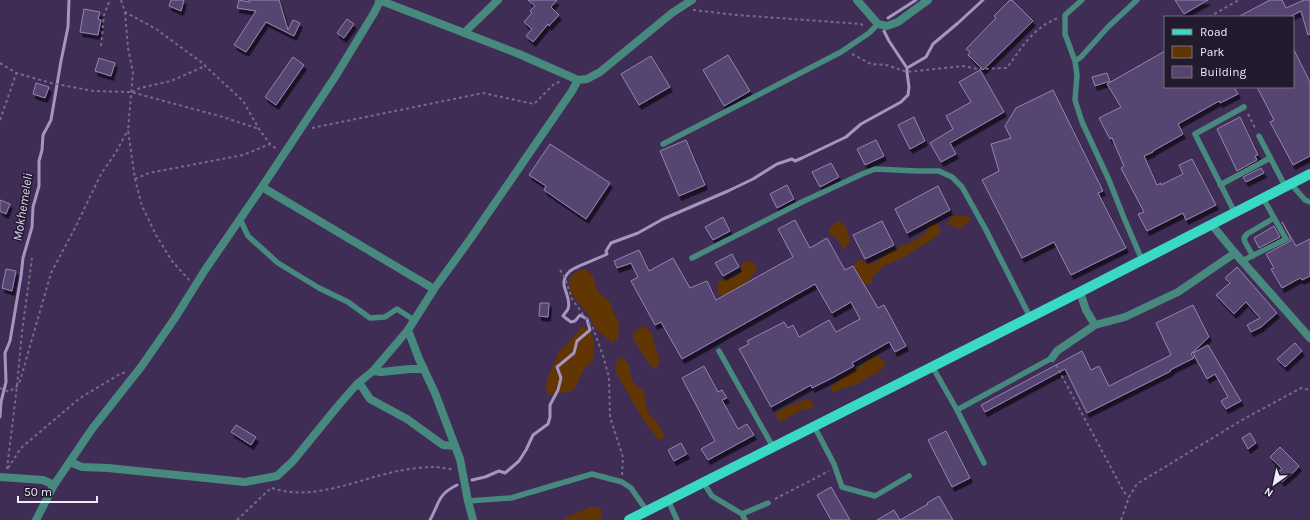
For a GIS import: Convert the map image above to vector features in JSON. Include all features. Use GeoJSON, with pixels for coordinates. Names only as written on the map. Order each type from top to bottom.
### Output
{"type":"FeatureCollection","features":[{"type":"Feature","properties":{"kind":"main road"},"geometry":{"type":"LineString","coordinates":[[629,520],[1310,174]]}},
{"type":"Feature","properties":{"kind":"street"},"geometry":{"type":"LineString","coordinates":[[36,520],[54,485],[92,429],[141,367],[262,187],[300,127],[335,77],[374,13],[379,0],[519,54],[576,79],[587,79],[600,72],[672,13],[688,2]]}},
{"type":"Feature","properties":{"kind":"street"},"geometry":{"type":"LineString","coordinates":[[464,33],[498,0]]}},
{"type":"Feature","properties":{"kind":"street"},"geometry":{"type":"LineString","coordinates":[[857,0],[878,24],[887,26],[898,22],[928,0]]}},
{"type":"Feature","properties":{"kind":"street"},"geometry":{"type":"LineString","coordinates":[[70,462],[82,467],[108,468],[245,482],[277,476],[294,461],[357,384],[373,371],[408,330],[576,79]]}},
{"type":"Feature","properties":{"kind":"street"},"geometry":{"type":"LineString","coordinates":[[262,187],[434,289]]}},
{"type":"Feature","properties":{"kind":"street"},"geometry":{"type":"LineString","coordinates":[[1212,225],[1310,338]]}},
{"type":"Feature","properties":{"kind":"street"},"geometry":{"type":"LineString","coordinates":[[1052,358],[1058,351],[1096,325],[1125,317],[1178,292],[1235,253]]}},
{"type":"Feature","properties":{"kind":"street"},"geometry":{"type":"LineString","coordinates":[[1080,292],[1086,310],[1096,325]]}},
{"type":"Feature","properties":{"kind":"street"},"geometry":{"type":"LineString","coordinates":[[408,330],[435,393],[455,446],[474,520]]}},
{"type":"Feature","properties":{"kind":"street"},"geometry":{"type":"LineString","coordinates":[[373,371],[381,372],[424,369]]}},
{"type":"Feature","properties":{"kind":"street"},"geometry":{"type":"LineString","coordinates":[[357,384],[362,387],[370,399],[407,419],[443,445],[455,446]]}},
{"type":"Feature","properties":{"kind":"street"},"geometry":{"type":"LineString","coordinates":[[0,477],[43,480],[54,485]]}},
{"type":"Feature","properties":{"kind":"lane"},"geometry":{"type":"LineString","coordinates":[[1082,0],[1065,15],[1065,34],[1075,61],[1075,100],[1082,122],[1110,180],[1142,260]]}},
{"type":"Feature","properties":{"kind":"lane"},"geometry":{"type":"LineString","coordinates":[[1075,61],[1081,57],[1108,27],[1137,0]]}},
{"type":"Feature","properties":{"kind":"lane"},"geometry":{"type":"LineString","coordinates":[[663,144],[845,49],[869,33],[878,24]]}},
{"type":"Feature","properties":{"kind":"lane"},"geometry":{"type":"LineString","coordinates":[[1234,213],[1194,134],[1244,107]]}},
{"type":"Feature","properties":{"kind":"lane"},"geometry":{"type":"LineString","coordinates":[[1259,136],[1270,158],[1288,185],[1310,202]]}},
{"type":"Feature","properties":{"kind":"lane"},"geometry":{"type":"LineString","coordinates":[[1220,185],[1270,158]]}},
{"type":"Feature","properties":{"kind":"lane"},"geometry":{"type":"LineString","coordinates":[[692,258],[795,206],[875,169],[917,172],[939,171],[952,177],[962,187],[986,230],[1030,317]]}},
{"type":"Feature","properties":{"kind":"lane"},"geometry":{"type":"LineString","coordinates":[[1242,261],[1286,239],[1263,198]]}},
{"type":"Feature","properties":{"kind":"lane"},"geometry":{"type":"LineString","coordinates":[[1253,256],[1244,238],[1274,218]]}},
{"type":"Feature","properties":{"kind":"lane"},"geometry":{"type":"LineString","coordinates":[[240,219],[248,236],[278,263],[319,288],[348,302],[370,318],[385,316],[397,309],[414,320]]}},
{"type":"Feature","properties":{"kind":"lane"},"geometry":{"type":"LineString","coordinates":[[719,351],[773,447]]}},
{"type":"Feature","properties":{"kind":"lane"},"geometry":{"type":"LineString","coordinates":[[957,410],[1052,358]]}},
{"type":"Feature","properties":{"kind":"lane"},"geometry":{"type":"LineString","coordinates":[[932,366],[957,410],[984,463]]}},
{"type":"Feature","properties":{"kind":"lane"},"geometry":{"type":"LineString","coordinates":[[814,426],[835,468],[842,487],[875,496],[909,476]]}},
{"type":"Feature","properties":{"kind":"lane"},"geometry":{"type":"LineString","coordinates":[[468,501],[511,498],[592,474],[622,482],[632,488],[647,511]]}},
{"type":"Feature","properties":{"kind":"lane"},"geometry":{"type":"LineString","coordinates":[[703,482],[712,496],[742,514],[745,520]]}},
{"type":"Feature","properties":{"kind":"lane"},"geometry":{"type":"LineString","coordinates":[[668,500],[677,520]]}},
{"type":"Feature","properties":{"kind":"lane"},"geometry":{"type":"LineString","coordinates":[[742,514],[768,502]]}},
{"type":"Feature","properties":{"kind":"path"},"geometry":{"type":"LineString","coordinates":[[101,46],[104,15],[110,0]]}},
{"type":"Feature","properties":{"kind":"path"},"geometry":{"type":"LineString","coordinates":[[120,0],[125,12],[128,48],[133,72],[128,130],[135,179],[142,206],[156,236],[172,261],[195,287]]}},
{"type":"Feature","properties":{"kind":"path"},"geometry":{"type":"LineString","coordinates":[[1211,16],[1239,0]]}},
{"type":"Feature","properties":{"kind":"path"},"geometry":{"type":"LineString","coordinates":[[688,2],[690,9],[718,14],[862,24],[869,33]]}},
{"type":"Feature","properties":{"kind":"path"},"geometry":{"type":"LineString","coordinates":[[125,12],[156,29],[205,66],[243,101],[258,129],[270,144],[283,154]]}},
{"type":"Feature","properties":{"kind":"path"},"geometry":{"type":"LineString","coordinates":[[845,49],[871,64],[886,65],[907,72],[963,66],[978,69],[1007,68],[1031,36],[1050,21],[1065,15]]}},
{"type":"Feature","properties":{"kind":"path"},"geometry":{"type":"LineString","coordinates":[[0,63],[16,74],[93,91],[131,92],[223,117],[258,129]]}},
{"type":"Feature","properties":{"kind":"path"},"geometry":{"type":"LineString","coordinates":[[131,92],[140,88],[171,81],[205,66]]}},
{"type":"Feature","properties":{"kind":"path"},"geometry":{"type":"LineString","coordinates":[[0,120],[16,74]]}},
{"type":"Feature","properties":{"kind":"path"},"geometry":{"type":"LineString","coordinates":[[300,127],[306,130],[395,110],[483,93],[534,104],[555,83],[576,79]]}},
{"type":"Feature","properties":{"kind":"path"},"geometry":{"type":"LineString","coordinates":[[1244,107],[1259,136]]}},
{"type":"Feature","properties":{"kind":"path"},"geometry":{"type":"LineString","coordinates":[[0,388],[10,392],[20,381],[51,273],[101,174],[116,152],[128,130]]}},
{"type":"Feature","properties":{"kind":"path"},"geometry":{"type":"LineString","coordinates":[[135,179],[149,173],[243,155],[270,144]]}},
{"type":"Feature","properties":{"kind":"path"},"geometry":{"type":"LineString","coordinates":[[32,258],[22,332],[7,471],[21,448],[80,398],[120,374],[141,367]]}},
{"type":"Feature","properties":{"kind":"path"},"geometry":{"type":"LineString","coordinates":[[560,270],[565,278],[572,299],[593,328],[603,356],[609,377],[610,417],[623,458],[622,482]]}},
{"type":"Feature","properties":{"kind":"path"},"geometry":{"type":"LineString","coordinates":[[1052,358],[1124,492],[1129,497]]}},
{"type":"Feature","properties":{"kind":"path"},"geometry":{"type":"LineString","coordinates":[[1121,520],[1129,497],[1137,484],[1242,420],[1301,388],[1310,390]]}},
{"type":"Feature","properties":{"kind":"path"},"geometry":{"type":"LineString","coordinates":[[272,488],[290,492],[324,490],[398,471],[434,467],[451,469],[461,466]]}},
{"type":"Feature","properties":{"kind":"path"},"geometry":{"type":"LineString","coordinates":[[768,502],[835,468]]}},
{"type":"Feature","properties":{"kind":"path"},"geometry":{"type":"LineString","coordinates":[[237,520],[272,488],[277,476]]}},
{"type":"Feature","properties":{"kind":"green space"},"geometry":{"type":"Polygon","coordinates":[[[952,216],[968,216],[971,220],[960,229],[947,224],[952,216]]]}},
{"type":"Feature","properties":{"kind":"green space"},"geometry":{"type":"Polygon","coordinates":[[[839,221],[845,226],[850,239],[849,244],[843,249],[839,243],[839,239],[830,235],[829,229],[834,223],[839,221]]]}},
{"type":"Feature","properties":{"kind":"green space"},"geometry":{"type":"Polygon","coordinates":[[[936,223],[941,229],[935,238],[906,256],[884,266],[880,269],[871,283],[864,285],[853,266],[856,262],[861,260],[867,264],[873,264],[889,252],[917,239],[925,233],[930,225],[936,223]]]}},
{"type":"Feature","properties":{"kind":"green space"},"geometry":{"type":"Polygon","coordinates":[[[748,260],[757,265],[748,281],[723,296],[717,293],[718,283],[723,279],[732,278],[738,274],[742,270],[742,264],[748,260]]]}},
{"type":"Feature","properties":{"kind":"green space"},"geometry":{"type":"Polygon","coordinates":[[[585,269],[594,277],[595,286],[601,295],[611,303],[613,312],[619,322],[618,339],[612,343],[596,329],[590,317],[571,293],[569,278],[578,271],[585,269]]]}},
{"type":"Feature","properties":{"kind":"green space"},"geometry":{"type":"Polygon","coordinates":[[[582,326],[590,331],[594,340],[593,360],[584,369],[575,388],[569,392],[553,393],[548,396],[546,389],[547,379],[559,352],[582,326]]]}},
{"type":"Feature","properties":{"kind":"green space"},"geometry":{"type":"Polygon","coordinates":[[[644,326],[651,332],[660,362],[656,369],[648,362],[633,337],[635,331],[644,326]]]}},
{"type":"Feature","properties":{"kind":"green space"},"geometry":{"type":"Polygon","coordinates":[[[876,355],[886,363],[880,371],[859,383],[833,392],[830,387],[876,355]]]}},
{"type":"Feature","properties":{"kind":"green space"},"geometry":{"type":"Polygon","coordinates":[[[621,357],[630,367],[633,381],[643,391],[648,411],[659,425],[664,438],[659,440],[652,432],[635,406],[615,370],[617,361],[621,357]]]}},
{"type":"Feature","properties":{"kind":"green space"},"geometry":{"type":"Polygon","coordinates":[[[809,398],[815,407],[804,409],[788,418],[778,421],[776,414],[779,411],[809,398]]]}},
{"type":"Feature","properties":{"kind":"green space"},"geometry":{"type":"Polygon","coordinates":[[[590,507],[600,507],[602,515],[601,520],[561,520],[590,507]]]}},
{"type":"Feature","properties":{"kind":"building"},"geometry":{"type":"Polygon","coordinates":[[[171,0],[184,0],[181,11],[169,6],[171,0]]]}},
{"type":"Feature","properties":{"kind":"building"},"geometry":{"type":"Polygon","coordinates":[[[239,0],[249,2],[249,0],[279,0],[288,30],[293,20],[300,23],[294,36],[266,22],[246,52],[234,45],[256,11],[237,8],[239,0]]]}},
{"type":"Feature","properties":{"kind":"building"},"geometry":{"type":"Polygon","coordinates":[[[528,0],[557,0],[551,7],[559,15],[549,26],[548,24],[533,42],[526,36],[532,29],[524,22],[532,13],[530,11],[535,6],[528,0]]]}},
{"type":"Feature","properties":{"kind":"building"},"geometry":{"type":"Polygon","coordinates":[[[1010,0],[1012,0],[1033,21],[983,70],[968,55],[970,52],[966,49],[996,18],[994,16],[1010,0]]]}},
{"type":"Feature","properties":{"kind":"building"},"geometry":{"type":"Polygon","coordinates":[[[1175,0],[1208,0],[1184,14],[1175,0]]]}},
{"type":"Feature","properties":{"kind":"building"},"geometry":{"type":"Polygon","coordinates":[[[1270,0],[1282,0],[1286,8],[1304,0],[1310,0],[1310,34],[1308,35],[1301,11],[1291,16],[1240,16],[1270,0]]]}},
{"type":"Feature","properties":{"kind":"building"},"geometry":{"type":"Polygon","coordinates":[[[84,9],[100,12],[98,19],[101,20],[98,35],[80,32],[84,9]]]}},
{"type":"Feature","properties":{"kind":"building"},"geometry":{"type":"Polygon","coordinates":[[[347,19],[354,24],[344,38],[337,33],[347,19]]]}},
{"type":"Feature","properties":{"kind":"building"},"geometry":{"type":"Polygon","coordinates":[[[1294,50],[1310,82],[1310,156],[1293,165],[1270,122],[1274,120],[1258,88],[1294,88],[1294,50]]]}},
{"type":"Feature","properties":{"kind":"building"},"geometry":{"type":"Polygon","coordinates":[[[1164,52],[1164,88],[1235,88],[1238,94],[1220,103],[1219,101],[1178,124],[1183,134],[1144,156],[1157,185],[1161,183],[1161,185],[1183,174],[1179,165],[1192,159],[1216,205],[1186,220],[1183,213],[1147,231],[1138,214],[1144,212],[1121,168],[1124,166],[1112,138],[1110,139],[1099,118],[1121,107],[1107,84],[1164,52]]]}},
{"type":"Feature","properties":{"kind":"building"},"geometry":{"type":"Polygon","coordinates":[[[728,55],[750,91],[724,106],[703,70],[728,55]]]}},
{"type":"Feature","properties":{"kind":"building"},"geometry":{"type":"Polygon","coordinates":[[[651,56],[670,87],[639,105],[621,74],[651,56]]]}},
{"type":"Feature","properties":{"kind":"building"},"geometry":{"type":"Polygon","coordinates":[[[293,57],[304,65],[276,105],[265,97],[293,57]]]}},
{"type":"Feature","properties":{"kind":"building"},"geometry":{"type":"Polygon","coordinates":[[[99,58],[115,63],[111,76],[95,71],[99,58]]]}},
{"type":"Feature","properties":{"kind":"building"},"geometry":{"type":"Polygon","coordinates":[[[980,70],[1004,112],[950,143],[956,154],[941,162],[930,143],[953,129],[946,116],[971,102],[959,82],[980,70]]]}},
{"type":"Feature","properties":{"kind":"building"},"geometry":{"type":"Polygon","coordinates":[[[1107,73],[1110,81],[1095,86],[1092,77],[1107,73]]]}},
{"type":"Feature","properties":{"kind":"building"},"geometry":{"type":"Polygon","coordinates":[[[36,83],[49,87],[45,98],[33,94],[36,83]]]}},
{"type":"Feature","properties":{"kind":"building"},"geometry":{"type":"Polygon","coordinates":[[[1053,90],[1103,191],[1098,193],[1126,248],[1071,275],[1054,242],[1022,258],[982,180],[999,171],[991,144],[1011,138],[1005,126],[1016,108],[1053,90]]]}},
{"type":"Feature","properties":{"kind":"building"},"geometry":{"type":"Polygon","coordinates":[[[914,117],[925,141],[910,149],[898,125],[914,117]]]}},
{"type":"Feature","properties":{"kind":"building"},"geometry":{"type":"Polygon","coordinates":[[[1240,117],[1258,155],[1255,156],[1257,160],[1237,171],[1217,129],[1240,117]]]}},
{"type":"Feature","properties":{"kind":"building"},"geometry":{"type":"Polygon","coordinates":[[[686,140],[705,185],[679,196],[660,151],[686,140]]]}},
{"type":"Feature","properties":{"kind":"building"},"geometry":{"type":"Polygon","coordinates":[[[876,140],[884,156],[865,165],[857,149],[876,140]]]}},
{"type":"Feature","properties":{"kind":"building"},"geometry":{"type":"Polygon","coordinates":[[[550,144],[610,183],[586,219],[544,190],[546,186],[529,175],[550,144]]]}},
{"type":"Feature","properties":{"kind":"building"},"geometry":{"type":"Polygon","coordinates":[[[831,163],[839,177],[820,187],[812,172],[831,163]]]}},
{"type":"Feature","properties":{"kind":"building"},"geometry":{"type":"Polygon","coordinates":[[[1261,168],[1264,173],[1246,182],[1243,177],[1261,168]]]}},
{"type":"Feature","properties":{"kind":"building"},"geometry":{"type":"Polygon","coordinates":[[[787,185],[794,199],[777,208],[770,194],[787,185]]]}},
{"type":"Feature","properties":{"kind":"building"},"geometry":{"type":"Polygon","coordinates":[[[938,186],[950,210],[907,233],[895,209],[938,186]]]}},
{"type":"Feature","properties":{"kind":"building"},"geometry":{"type":"Polygon","coordinates":[[[0,200],[10,204],[6,214],[0,211],[0,200]]]}},
{"type":"Feature","properties":{"kind":"building"},"geometry":{"type":"Polygon","coordinates":[[[723,217],[730,231],[713,240],[705,227],[723,217]]]}},
{"type":"Feature","properties":{"kind":"building"},"geometry":{"type":"Polygon","coordinates":[[[795,220],[810,248],[827,238],[845,270],[853,266],[878,308],[884,305],[906,346],[895,352],[889,342],[852,363],[854,366],[812,388],[811,385],[771,407],[739,349],[749,344],[747,341],[784,322],[788,328],[793,325],[799,337],[829,320],[836,332],[860,319],[851,302],[832,313],[815,284],[682,359],[661,322],[655,325],[631,281],[638,277],[631,263],[617,268],[614,261],[639,250],[649,271],[673,258],[690,288],[707,281],[716,300],[793,257],[778,229],[795,220]]]}},
{"type":"Feature","properties":{"kind":"building"},"geometry":{"type":"Polygon","coordinates":[[[882,221],[894,245],[865,259],[853,235],[882,221]]]}},
{"type":"Feature","properties":{"kind":"building"},"geometry":{"type":"Polygon","coordinates":[[[1282,222],[1296,246],[1310,239],[1310,276],[1302,280],[1300,278],[1282,288],[1271,269],[1274,268],[1266,254],[1290,241],[1290,237],[1282,222]]]}},
{"type":"Feature","properties":{"kind":"building"},"geometry":{"type":"Polygon","coordinates":[[[1274,226],[1280,237],[1259,248],[1254,238],[1274,226]]]}},
{"type":"Feature","properties":{"kind":"building"},"geometry":{"type":"Polygon","coordinates":[[[732,254],[739,267],[723,276],[715,263],[732,254]]]}},
{"type":"Feature","properties":{"kind":"building"},"geometry":{"type":"Polygon","coordinates":[[[1237,267],[1277,313],[1261,327],[1251,332],[1247,325],[1260,318],[1246,302],[1234,314],[1216,295],[1230,283],[1225,278],[1237,267]]]}},
{"type":"Feature","properties":{"kind":"building"},"geometry":{"type":"Polygon","coordinates":[[[6,269],[16,271],[12,291],[2,288],[6,269]]]}},
{"type":"Feature","properties":{"kind":"building"},"geometry":{"type":"Polygon","coordinates":[[[540,303],[549,303],[548,317],[539,316],[540,303]]]}},
{"type":"Feature","properties":{"kind":"building"},"geometry":{"type":"Polygon","coordinates":[[[1193,305],[1209,337],[1191,354],[1194,358],[1087,413],[1065,369],[985,412],[981,405],[1082,351],[1091,370],[1099,366],[1109,386],[1171,355],[1156,323],[1193,305]]]}},
{"type":"Feature","properties":{"kind":"building"},"geometry":{"type":"Polygon","coordinates":[[[1295,343],[1302,351],[1285,367],[1277,359],[1295,343]]]}},
{"type":"Feature","properties":{"kind":"building"},"geometry":{"type":"Polygon","coordinates":[[[1208,345],[1241,401],[1226,409],[1221,401],[1228,397],[1215,374],[1207,379],[1193,353],[1208,345]]]}},
{"type":"Feature","properties":{"kind":"building"},"geometry":{"type":"Polygon","coordinates":[[[704,366],[718,392],[722,390],[727,398],[722,400],[738,429],[747,424],[754,435],[708,460],[701,449],[715,441],[682,378],[704,366]]]}},
{"type":"Feature","properties":{"kind":"building"},"geometry":{"type":"Polygon","coordinates":[[[236,425],[256,437],[251,445],[231,432],[236,425]]]}},
{"type":"Feature","properties":{"kind":"building"},"geometry":{"type":"Polygon","coordinates":[[[946,431],[970,478],[952,487],[928,440],[946,431]]]}},
{"type":"Feature","properties":{"kind":"building"},"geometry":{"type":"Polygon","coordinates":[[[1250,433],[1256,443],[1248,449],[1242,438],[1250,433]]]}},
{"type":"Feature","properties":{"kind":"building"},"geometry":{"type":"Polygon","coordinates":[[[681,443],[687,454],[674,461],[668,450],[681,443]]]}},
{"type":"Feature","properties":{"kind":"building"},"geometry":{"type":"Polygon","coordinates":[[[1280,447],[1299,466],[1282,482],[1276,474],[1282,469],[1270,457],[1280,447]]]}},
{"type":"Feature","properties":{"kind":"building"},"geometry":{"type":"Polygon","coordinates":[[[831,487],[850,520],[831,520],[817,495],[831,487]]]}},
{"type":"Feature","properties":{"kind":"building"},"geometry":{"type":"Polygon","coordinates":[[[939,496],[953,520],[900,520],[939,496]]]}},
{"type":"Feature","properties":{"kind":"building"},"geometry":{"type":"Polygon","coordinates":[[[894,510],[900,520],[877,520],[894,510]]]}},
{"type":"Feature","properties":{"kind":"waterway","name":"Mokhemeleli"},"geometry":{"type":"LineString","coordinates":[[0,417],[1,402],[6,382],[5,353],[10,341],[23,258],[32,227],[33,207],[39,186],[39,161],[42,150],[43,135],[51,120],[68,27],[69,0]]}},
{"type":"Feature","properties":{"kind":"waterway"},"geometry":{"type":"LineString","coordinates":[[888,18],[916,0]]}},
{"type":"Feature","properties":{"kind":"waterway"},"geometry":{"type":"LineString","coordinates":[[472,480],[485,477],[499,471],[505,473],[519,461],[533,435],[548,424],[550,417],[550,405],[558,390],[561,378],[557,367],[574,353],[577,341],[590,330],[587,319],[580,315],[575,321],[571,322],[563,316],[568,309],[569,304],[564,281],[570,271],[607,254],[606,251],[611,243],[638,233],[663,219],[728,191],[753,179],[777,164],[792,159],[795,161],[846,137],[861,124],[901,102],[908,95],[909,87],[907,68],[926,57],[933,44],[983,0]]}},
{"type":"Feature","properties":{"kind":"waterway"},"geometry":{"type":"LineString","coordinates":[[884,31],[907,68]]}},
{"type":"Feature","properties":{"kind":"waterway"},"geometry":{"type":"LineString","coordinates":[[430,520],[442,496],[457,485]]}}]}
